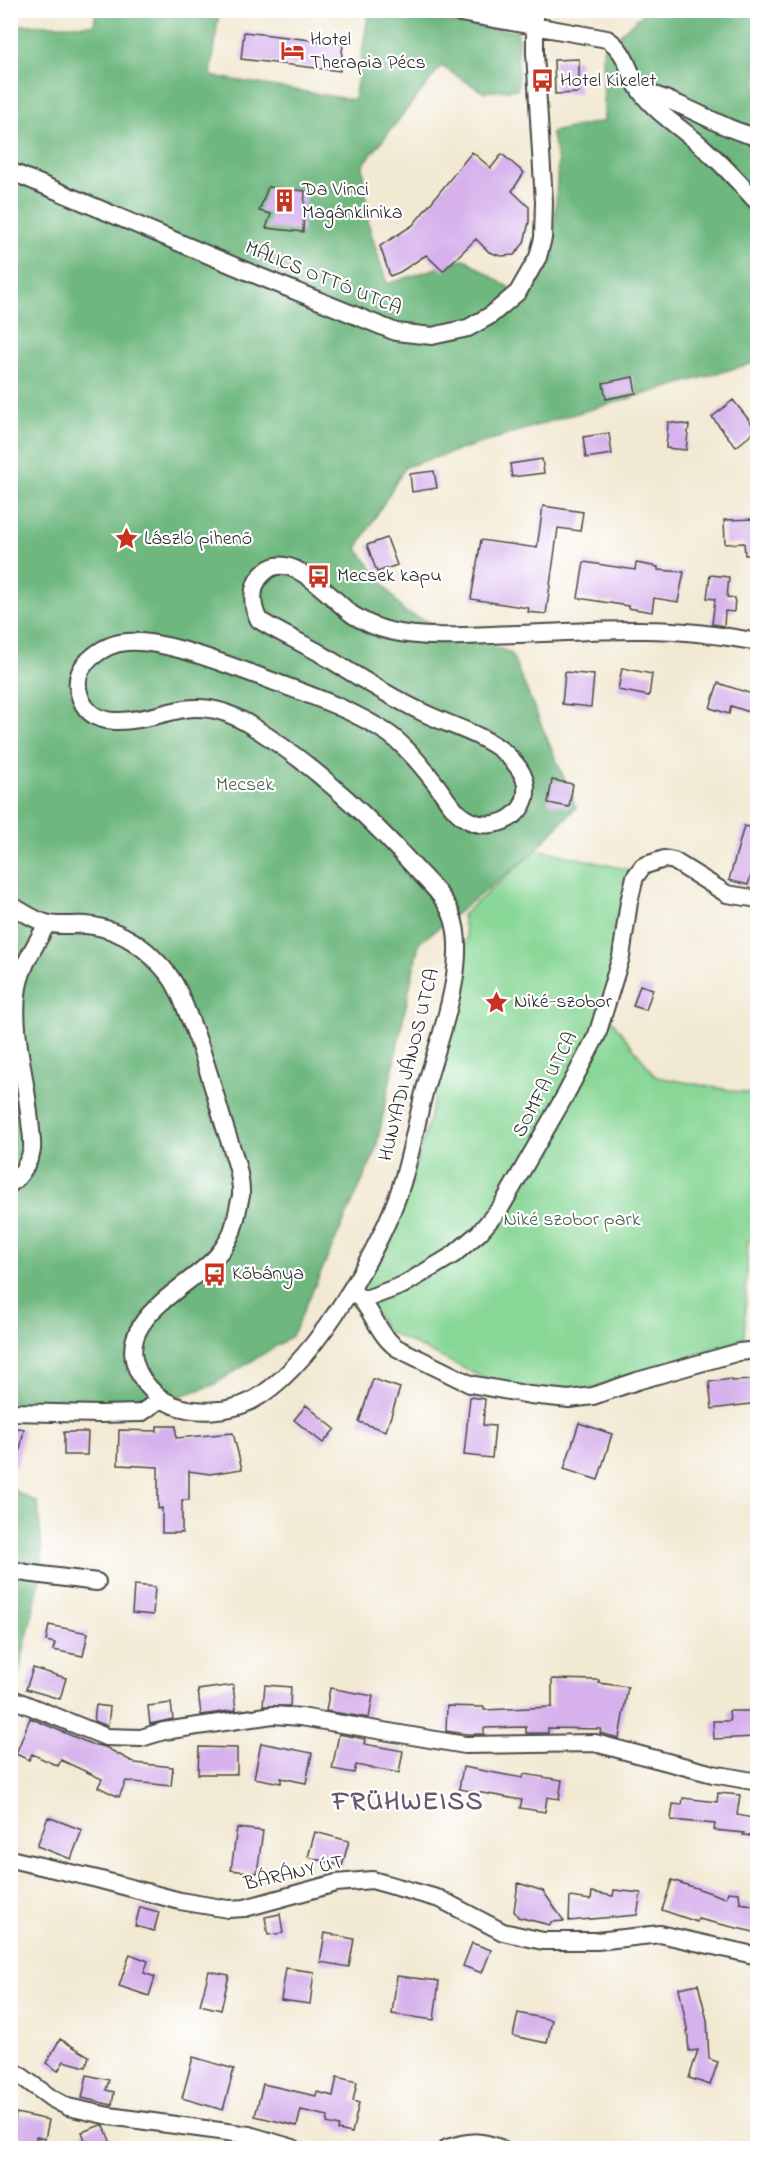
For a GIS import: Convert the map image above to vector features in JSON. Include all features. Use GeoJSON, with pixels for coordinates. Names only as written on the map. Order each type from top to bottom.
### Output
{"type":"FeatureCollection","features":[{"type":"Feature","properties":{"kind":"street"},"geometry":{"type":"LineString","coordinates":[[444,10],[535,18],[607,39],[618,46],[640,90],[655,108],[709,152],[758,203]]}},
{"type":"Feature","properties":{"kind":"street","name":"MÁLICS OTTÓ UTCA"},"geometry":{"type":"LineString","coordinates":[[10,171],[381,327],[413,335],[432,336],[468,328],[491,315],[518,292],[538,257],[543,238],[544,202],[535,18]]}},
{"type":"Feature","properties":{"kind":"street"},"geometry":{"type":"LineString","coordinates":[[640,90],[746,135],[758,137]]}},
{"type":"Feature","properties":{"kind":"street"},"geometry":{"type":"LineString","coordinates":[[672,121],[678,111],[684,107]]}},
{"type":"Feature","properties":{"kind":"street","name":"HUNYADI JÁNOS UTCA"},"geometry":{"type":"LineString","coordinates":[[47,924],[88,925],[121,934],[140,945],[175,984],[201,1047],[237,1170],[241,1195],[234,1229],[226,1244],[216,1257],[144,1319],[135,1336],[133,1347],[138,1370],[145,1382],[161,1399],[180,1408],[199,1411],[247,1404],[270,1389],[315,1343],[357,1294],[399,1192],[410,1154],[416,1120],[453,986],[457,932],[448,907],[407,858],[340,792],[292,753],[249,723],[214,709],[192,707],[134,720],[116,722],[102,719],[91,713],[79,694],[80,670],[95,653],[108,646],[123,642],[147,643],[212,659],[312,696],[360,715],[398,739],[459,815],[476,823],[492,826],[505,822],[515,815],[526,798],[523,774],[504,752],[465,731],[417,710],[259,620],[255,613],[253,594],[255,585],[266,570],[279,565],[298,571],[311,579],[353,615],[378,628],[399,633],[498,635],[644,630],[692,632],[758,642]]}},
{"type":"Feature","properties":{"kind":"street","name":"SOMFA UTCA"},"geometry":{"type":"LineString","coordinates":[[357,1294],[403,1285],[453,1255],[479,1233],[501,1207],[566,1095],[597,1035],[621,957],[635,877],[643,866],[664,859],[674,861],[727,894],[758,899]]}},
{"type":"Feature","properties":{"kind":"street"},"geometry":{"type":"LineString","coordinates":[[10,904],[47,924],[23,970],[17,994],[17,1031],[26,1085],[32,1149],[25,1167],[16,1180],[10,1184]]}},
{"type":"Feature","properties":{"kind":"street"},"geometry":{"type":"LineString","coordinates":[[357,1294],[387,1341],[398,1348],[470,1384],[530,1395],[569,1399],[593,1396],[728,1355],[758,1350]]}},
{"type":"Feature","properties":{"kind":"street"},"geometry":{"type":"LineString","coordinates":[[10,1412],[141,1413],[161,1399]]}},
{"type":"Feature","properties":{"kind":"street"},"geometry":{"type":"LineString","coordinates":[[10,1569],[97,1582]]}},
{"type":"Feature","properties":{"kind":"street"},"geometry":{"type":"LineString","coordinates":[[10,1698],[106,1737],[141,1738],[164,1731],[273,1715],[301,1717],[465,1745],[595,1743],[713,1774],[758,1782]]}},
{"type":"Feature","properties":{"kind":"street","name":"BÁRÁNY ÚT"},"geometry":{"type":"LineString","coordinates":[[10,1859],[180,1901],[228,1909],[245,1908],[336,1883],[372,1880],[440,1899],[502,1932],[543,1941],[597,1941],[660,1934],[758,1956]]}},
{"type":"Feature","properties":{"kind":"street"},"geometry":{"type":"LineString","coordinates":[[10,2068],[51,2098],[68,2107],[109,2116],[249,2135],[293,2148]]}},
{"type":"Feature","properties":{"kind":"street"},"geometry":{"type":"LineString","coordinates":[[447,2148],[466,2142],[480,2142],[500,2148]]}},
{"type":"Feature","properties":{"kind":"green space","name":"Mecsek"},"geometry":{"type":"Polygon","coordinates":[[[96,11],[219,11],[211,76],[354,100],[369,11],[518,32],[518,89],[483,92],[441,66],[363,165],[368,223],[387,284],[465,259],[529,301],[553,257],[558,160],[551,132],[604,121],[603,49],[646,11],[757,11],[757,362],[564,417],[405,467],[357,548],[404,612],[511,653],[576,807],[533,853],[419,943],[375,1153],[292,1336],[213,1385],[133,1412],[11,1413],[11,25],[94,25],[96,11]]]}},
{"type":"Feature","properties":{"kind":"green space","name":"Niké szobor park"},"geometry":{"type":"Polygon","coordinates":[[[538,849],[630,870],[607,1014],[656,1077],[757,1095],[757,1240],[748,1240],[744,1339],[585,1390],[498,1385],[387,1331],[359,1290],[402,1211],[430,1117],[467,939],[462,915],[538,849]]]}},
{"type":"Feature","properties":{"kind":"green space"},"geometry":{"type":"Polygon","coordinates":[[[10,1488],[38,1503],[43,1568],[15,1689],[10,1688],[10,1488]]]}},
{"type":"Feature","properties":{"kind":"building","name":"Hotel Therapia Pécs"},"geometry":{"type":"Polygon","coordinates":[[[244,32],[343,44],[340,71],[241,59],[244,32]]]}},
{"type":"Feature","properties":{"kind":"building"},"geometry":{"type":"Polygon","coordinates":[[[579,59],[579,93],[555,94],[554,60],[579,59]]]}},
{"type":"Feature","properties":{"kind":"building"},"geometry":{"type":"Polygon","coordinates":[[[472,152],[491,168],[502,154],[524,173],[512,191],[529,207],[529,222],[524,243],[514,255],[501,256],[489,252],[476,239],[443,271],[426,255],[390,276],[380,246],[413,225],[472,152]]]}},
{"type":"Feature","properties":{"kind":"building","name":"Da Vinci Magánklinika"},"geometry":{"type":"Polygon","coordinates":[[[268,187],[305,191],[303,232],[266,228],[271,214],[259,211],[268,187]]]}},
{"type":"Feature","properties":{"kind":"building"},"geometry":{"type":"Polygon","coordinates":[[[633,377],[636,393],[606,399],[603,383],[633,377]]]}},
{"type":"Feature","properties":{"kind":"building"},"geometry":{"type":"Polygon","coordinates":[[[733,400],[757,430],[736,447],[712,417],[733,400]]]}},
{"type":"Feature","properties":{"kind":"building"},"geometry":{"type":"Polygon","coordinates":[[[668,422],[689,425],[686,450],[666,448],[668,422]]]}},
{"type":"Feature","properties":{"kind":"building"},"geometry":{"type":"Polygon","coordinates":[[[609,433],[612,454],[586,458],[583,437],[609,433]]]}},
{"type":"Feature","properties":{"kind":"building"},"geometry":{"type":"Polygon","coordinates":[[[542,459],[544,473],[512,477],[510,464],[542,459]]]}},
{"type":"Feature","properties":{"kind":"building"},"geometry":{"type":"Polygon","coordinates":[[[434,471],[437,488],[412,492],[410,474],[434,471]]]}},
{"type":"Feature","properties":{"kind":"building"},"geometry":{"type":"Polygon","coordinates":[[[543,506],[583,512],[580,531],[558,528],[546,614],[528,612],[529,608],[471,599],[481,540],[537,548],[543,506]]]}},
{"type":"Feature","properties":{"kind":"building"},"geometry":{"type":"Polygon","coordinates":[[[757,519],[757,555],[745,555],[744,543],[725,544],[724,520],[757,519]]]}},
{"type":"Feature","properties":{"kind":"building"},"geometry":{"type":"Polygon","coordinates":[[[387,538],[397,565],[377,572],[367,545],[387,538]]]}},
{"type":"Feature","properties":{"kind":"building"},"geometry":{"type":"Polygon","coordinates":[[[584,562],[635,570],[636,563],[658,567],[658,570],[684,572],[678,602],[654,598],[652,612],[578,598],[584,562]]]}},
{"type":"Feature","properties":{"kind":"building"},"geometry":{"type":"Polygon","coordinates":[[[710,575],[729,577],[727,597],[735,598],[734,612],[725,611],[724,626],[712,624],[715,599],[707,598],[710,575]]]}},
{"type":"Feature","properties":{"kind":"building"},"geometry":{"type":"Polygon","coordinates":[[[622,668],[652,674],[649,696],[618,690],[622,668]]]}},
{"type":"Feature","properties":{"kind":"building"},"geometry":{"type":"Polygon","coordinates":[[[565,672],[594,675],[591,707],[562,704],[565,672]]]}},
{"type":"Feature","properties":{"kind":"building"},"geometry":{"type":"Polygon","coordinates":[[[718,683],[758,696],[758,715],[731,706],[729,714],[710,708],[718,683]]]}},
{"type":"Feature","properties":{"kind":"building"},"geometry":{"type":"Polygon","coordinates":[[[552,780],[573,784],[569,807],[548,803],[552,780]]]}},
{"type":"Feature","properties":{"kind":"building"},"geometry":{"type":"Polygon","coordinates":[[[744,826],[758,829],[758,869],[753,868],[748,885],[729,880],[744,826]]]}},
{"type":"Feature","properties":{"kind":"building"},"geometry":{"type":"Polygon","coordinates":[[[640,985],[653,989],[646,1010],[633,1006],[640,985]]]}},
{"type":"Feature","properties":{"kind":"building"},"geometry":{"type":"Polygon","coordinates":[[[373,1379],[400,1388],[386,1431],[359,1422],[373,1379]]]}},
{"type":"Feature","properties":{"kind":"building"},"geometry":{"type":"Polygon","coordinates":[[[731,1379],[731,1381],[758,1380],[758,1403],[712,1409],[709,1382],[731,1379]]]}},
{"type":"Feature","properties":{"kind":"building"},"geometry":{"type":"Polygon","coordinates":[[[470,1397],[485,1399],[483,1425],[495,1426],[492,1458],[464,1455],[470,1397]]]}},
{"type":"Feature","properties":{"kind":"building"},"geometry":{"type":"Polygon","coordinates":[[[306,1405],[335,1429],[323,1443],[294,1420],[306,1405]]]}},
{"type":"Feature","properties":{"kind":"building"},"geometry":{"type":"Polygon","coordinates":[[[579,1423],[612,1434],[598,1480],[564,1469],[579,1423]]]}},
{"type":"Feature","properties":{"kind":"building"},"geometry":{"type":"Polygon","coordinates":[[[157,1426],[176,1426],[176,1438],[233,1433],[242,1469],[210,1474],[189,1471],[189,1500],[182,1500],[182,1533],[162,1533],[162,1508],[158,1509],[158,1467],[118,1465],[119,1430],[157,1431],[157,1426]]]}},
{"type":"Feature","properties":{"kind":"building"},"geometry":{"type":"Polygon","coordinates":[[[10,1427],[24,1429],[17,1467],[10,1466],[10,1427]]]}},
{"type":"Feature","properties":{"kind":"building"},"geometry":{"type":"Polygon","coordinates":[[[64,1432],[88,1432],[87,1455],[64,1455],[64,1432]]]}},
{"type":"Feature","properties":{"kind":"building"},"geometry":{"type":"Polygon","coordinates":[[[134,1585],[155,1587],[153,1615],[132,1613],[134,1585]]]}},
{"type":"Feature","properties":{"kind":"building"},"geometry":{"type":"Polygon","coordinates":[[[49,1625],[88,1633],[83,1656],[53,1650],[55,1643],[46,1641],[49,1625]]]}},
{"type":"Feature","properties":{"kind":"building"},"geometry":{"type":"Polygon","coordinates":[[[33,1668],[66,1678],[60,1699],[26,1689],[33,1668]]]}},
{"type":"Feature","properties":{"kind":"building"},"geometry":{"type":"Polygon","coordinates":[[[552,1679],[599,1680],[599,1683],[628,1687],[619,1738],[600,1733],[601,1729],[548,1728],[548,1733],[526,1733],[526,1727],[484,1728],[484,1734],[446,1731],[447,1706],[484,1707],[484,1710],[552,1707],[552,1679]]]}},
{"type":"Feature","properties":{"kind":"building"},"geometry":{"type":"Polygon","coordinates":[[[233,1685],[236,1710],[201,1715],[198,1690],[233,1685]]]}},
{"type":"Feature","properties":{"kind":"building"},"geometry":{"type":"Polygon","coordinates":[[[265,1685],[291,1687],[290,1706],[263,1706],[265,1685]]]}},
{"type":"Feature","properties":{"kind":"building"},"geometry":{"type":"Polygon","coordinates":[[[330,1688],[373,1696],[369,1718],[326,1711],[330,1688]]]}},
{"type":"Feature","properties":{"kind":"building"},"geometry":{"type":"Polygon","coordinates":[[[171,1703],[173,1719],[150,1724],[148,1706],[171,1703]]]}},
{"type":"Feature","properties":{"kind":"building"},"geometry":{"type":"Polygon","coordinates":[[[96,1705],[110,1707],[108,1726],[94,1721],[96,1705]]]}},
{"type":"Feature","properties":{"kind":"building"},"geometry":{"type":"Polygon","coordinates":[[[729,1711],[754,1711],[755,1737],[714,1739],[713,1721],[730,1721],[729,1711]]]}},
{"type":"Feature","properties":{"kind":"building"},"geometry":{"type":"Polygon","coordinates":[[[30,1718],[91,1744],[105,1747],[135,1763],[173,1767],[171,1786],[126,1781],[119,1797],[98,1787],[102,1779],[61,1760],[58,1766],[32,1754],[29,1760],[16,1754],[30,1718]]]}},
{"type":"Feature","properties":{"kind":"building"},"geometry":{"type":"Polygon","coordinates":[[[339,1734],[365,1739],[364,1744],[403,1751],[399,1773],[356,1765],[354,1773],[332,1769],[339,1734]]]}},
{"type":"Feature","properties":{"kind":"building"},"geometry":{"type":"Polygon","coordinates":[[[261,1743],[312,1753],[306,1783],[281,1778],[281,1783],[254,1778],[261,1743]]]}},
{"type":"Feature","properties":{"kind":"building"},"geometry":{"type":"Polygon","coordinates":[[[199,1747],[237,1748],[237,1774],[198,1774],[199,1747]]]}},
{"type":"Feature","properties":{"kind":"building"},"geometry":{"type":"Polygon","coordinates":[[[463,1767],[523,1778],[524,1774],[562,1780],[559,1799],[547,1797],[545,1812],[520,1808],[522,1800],[459,1789],[463,1767]]]}},
{"type":"Feature","properties":{"kind":"building"},"geometry":{"type":"Polygon","coordinates":[[[718,1793],[740,1795],[737,1815],[758,1819],[758,1837],[714,1830],[715,1824],[671,1820],[673,1804],[682,1805],[683,1798],[717,1802],[718,1793]]]}},
{"type":"Feature","properties":{"kind":"building"},"geometry":{"type":"Polygon","coordinates":[[[48,1817],[82,1830],[71,1859],[37,1846],[48,1817]]]}},
{"type":"Feature","properties":{"kind":"building"},"geometry":{"type":"Polygon","coordinates":[[[237,1828],[263,1831],[257,1873],[231,1870],[237,1828]]]}},
{"type":"Feature","properties":{"kind":"building"},"geometry":{"type":"Polygon","coordinates":[[[315,1832],[349,1841],[342,1866],[308,1857],[315,1832]]]}},
{"type":"Feature","properties":{"kind":"building"},"geometry":{"type":"Polygon","coordinates":[[[672,1880],[726,1898],[728,1892],[739,1893],[740,1903],[758,1906],[758,1933],[698,1919],[697,1922],[662,1910],[672,1880]]]}},
{"type":"Feature","properties":{"kind":"building"},"geometry":{"type":"Polygon","coordinates":[[[518,1883],[543,1891],[564,1921],[551,1922],[550,1925],[518,1917],[514,1911],[518,1883]]]}},
{"type":"Feature","properties":{"kind":"building"},"geometry":{"type":"Polygon","coordinates":[[[614,1890],[641,1893],[637,1915],[569,1921],[570,1897],[591,1900],[592,1892],[613,1896],[614,1890]]]}},
{"type":"Feature","properties":{"kind":"building"},"geometry":{"type":"Polygon","coordinates":[[[140,1907],[159,1912],[154,1931],[135,1926],[140,1907]]]}},
{"type":"Feature","properties":{"kind":"building"},"geometry":{"type":"Polygon","coordinates":[[[280,1914],[283,1933],[268,1935],[265,1917],[280,1914]]]}},
{"type":"Feature","properties":{"kind":"building"},"geometry":{"type":"Polygon","coordinates":[[[325,1933],[354,1939],[349,1967],[320,1962],[325,1933]]]}},
{"type":"Feature","properties":{"kind":"building"},"geometry":{"type":"Polygon","coordinates":[[[472,1943],[491,1950],[482,1973],[463,1966],[472,1943]]]}},
{"type":"Feature","properties":{"kind":"building"},"geometry":{"type":"Polygon","coordinates":[[[130,1954],[148,1961],[144,1973],[155,1977],[149,1996],[119,1986],[130,1954]]]}},
{"type":"Feature","properties":{"kind":"building"},"geometry":{"type":"Polygon","coordinates":[[[286,1968],[314,1972],[310,2004],[281,2000],[286,1968]]]}},
{"type":"Feature","properties":{"kind":"building"},"geometry":{"type":"Polygon","coordinates":[[[209,1971],[229,1975],[221,2010],[200,2005],[209,1971]]]}},
{"type":"Feature","properties":{"kind":"building"},"geometry":{"type":"Polygon","coordinates":[[[397,1976],[439,1981],[434,2020],[392,2014],[397,1976]]]}},
{"type":"Feature","properties":{"kind":"building"},"geometry":{"type":"Polygon","coordinates":[[[698,1984],[707,2020],[709,2059],[718,2062],[710,2085],[689,2078],[698,2050],[689,2051],[679,1988],[698,1984]]]}},
{"type":"Feature","properties":{"kind":"building"},"geometry":{"type":"Polygon","coordinates":[[[518,2013],[552,2020],[547,2043],[513,2036],[518,2013]]]}},
{"type":"Feature","properties":{"kind":"building"},"geometry":{"type":"Polygon","coordinates":[[[60,2039],[89,2056],[86,2067],[64,2061],[58,2071],[46,2063],[60,2039]]]}},
{"type":"Feature","properties":{"kind":"building"},"geometry":{"type":"Polygon","coordinates":[[[193,2057],[234,2069],[223,2110],[182,2098],[193,2057]]]}},
{"type":"Feature","properties":{"kind":"building"},"geometry":{"type":"Polygon","coordinates":[[[87,2075],[109,2080],[106,2090],[114,2092],[112,2105],[82,2098],[87,2075]]]}},
{"type":"Feature","properties":{"kind":"building"},"geometry":{"type":"Polygon","coordinates":[[[337,2077],[357,2082],[353,2101],[359,2103],[352,2133],[338,2130],[339,2126],[327,2123],[328,2116],[301,2110],[297,2126],[255,2116],[263,2084],[316,2096],[317,2092],[333,2096],[337,2077]]]}},
{"type":"Feature","properties":{"kind":"building"},"geometry":{"type":"Polygon","coordinates":[[[16,2113],[49,2120],[45,2139],[36,2137],[34,2148],[10,2147],[16,2113]]]}},
{"type":"Feature","properties":{"kind":"building"},"geometry":{"type":"Polygon","coordinates":[[[104,2126],[113,2148],[88,2148],[82,2132],[104,2126]]]}},
{"type":"Feature","properties":{"kind":"place","name":"Hotel Therapia Pécs"},"geometry":{"type":"Point","coordinates":[292,51]}},
{"type":"Feature","properties":{"kind":"place","name":"Hotel Kikelet"},"geometry":{"type":"Point","coordinates":[542,81]}},
{"type":"Feature","properties":{"kind":"place","name":"Da Vinci Magánklinika"},"geometry":{"type":"Point","coordinates":[284,201]}},
{"type":"Feature","properties":{"kind":"place","name":"László pihenő"},"geometry":{"type":"Point","coordinates":[126,539]}},
{"type":"Feature","properties":{"kind":"place","name":"Mecsek kapu"},"geometry":{"type":"Point","coordinates":[319,576]}},
{"type":"Feature","properties":{"kind":"place","name":"Niké-szobor"},"geometry":{"type":"Point","coordinates":[496,1002]}},
{"type":"Feature","properties":{"kind":"place","name":"Kőbánya"},"geometry":{"type":"Point","coordinates":[214,1274]}},
{"type":"Feature","properties":{"kind":"district","name":"FRÜHWEISS"},"geometry":{"type":"Point","coordinates":[408,1803]}}]}
